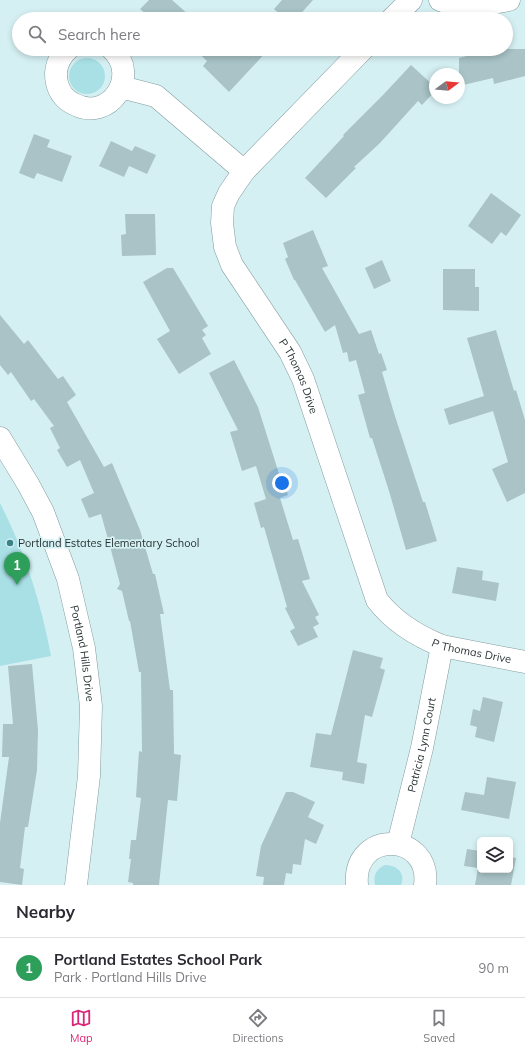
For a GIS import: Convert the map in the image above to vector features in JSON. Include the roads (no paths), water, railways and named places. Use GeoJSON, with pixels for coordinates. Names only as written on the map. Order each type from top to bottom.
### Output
{"type":"FeatureCollection","features":[{"type":"Feature","properties":{"kind":"street"},"geometry":{"type":"LineString","coordinates":[[399,12],[411,0]]}},
{"type":"Feature","properties":{"kind":"street"},"geometry":{"type":"LineString","coordinates":[[440,0],[451,5],[473,6],[509,0]]}},
{"type":"Feature","properties":{"kind":"street"},"geometry":{"type":"LineString","coordinates":[[62,56],[56,74],[60,90],[70,102],[80,107],[97,108],[112,100],[121,87],[124,76],[122,65],[118,56]]}},
{"type":"Feature","properties":{"kind":"street","name":"P Thomas Drive"},"geometry":{"type":"LineString","coordinates":[[356,56],[244,171],[229,192],[224,206],[222,223],[225,247],[232,265],[290,352],[303,379],[377,600],[396,620],[411,630],[442,646],[525,662]]}},
{"type":"Feature","properties":{"kind":"street"},"geometry":{"type":"LineString","coordinates":[[121,87],[156,96],[244,171]]}},
{"type":"Feature","properties":{"kind":"street","name":"Portland Hills Drive"},"geometry":{"type":"LineString","coordinates":[[0,438],[43,512],[68,579],[84,648],[91,706],[89,776],[76,885]]}},
{"type":"Feature","properties":{"kind":"street","name":"Patricia Lynn Court"},"geometry":{"type":"LineString","coordinates":[[398,844],[422,748],[442,646]]}},
{"type":"Feature","properties":{"kind":"street"},"geometry":{"type":"LineString","coordinates":[[357,885],[357,872],[366,854],[377,847],[398,844],[410,850],[420,860],[425,872],[425,885]]}},
{"type":"Feature","properties":{"kind":"place","name":"Portland Estates Elementary School"},"geometry":{"type":"Point","coordinates":[10,543]}},
{"type":"Feature","properties":{"kind":"place","name":"Portland Estates School Park"},"geometry":{"type":"Point","coordinates":[17,585]}}]}
